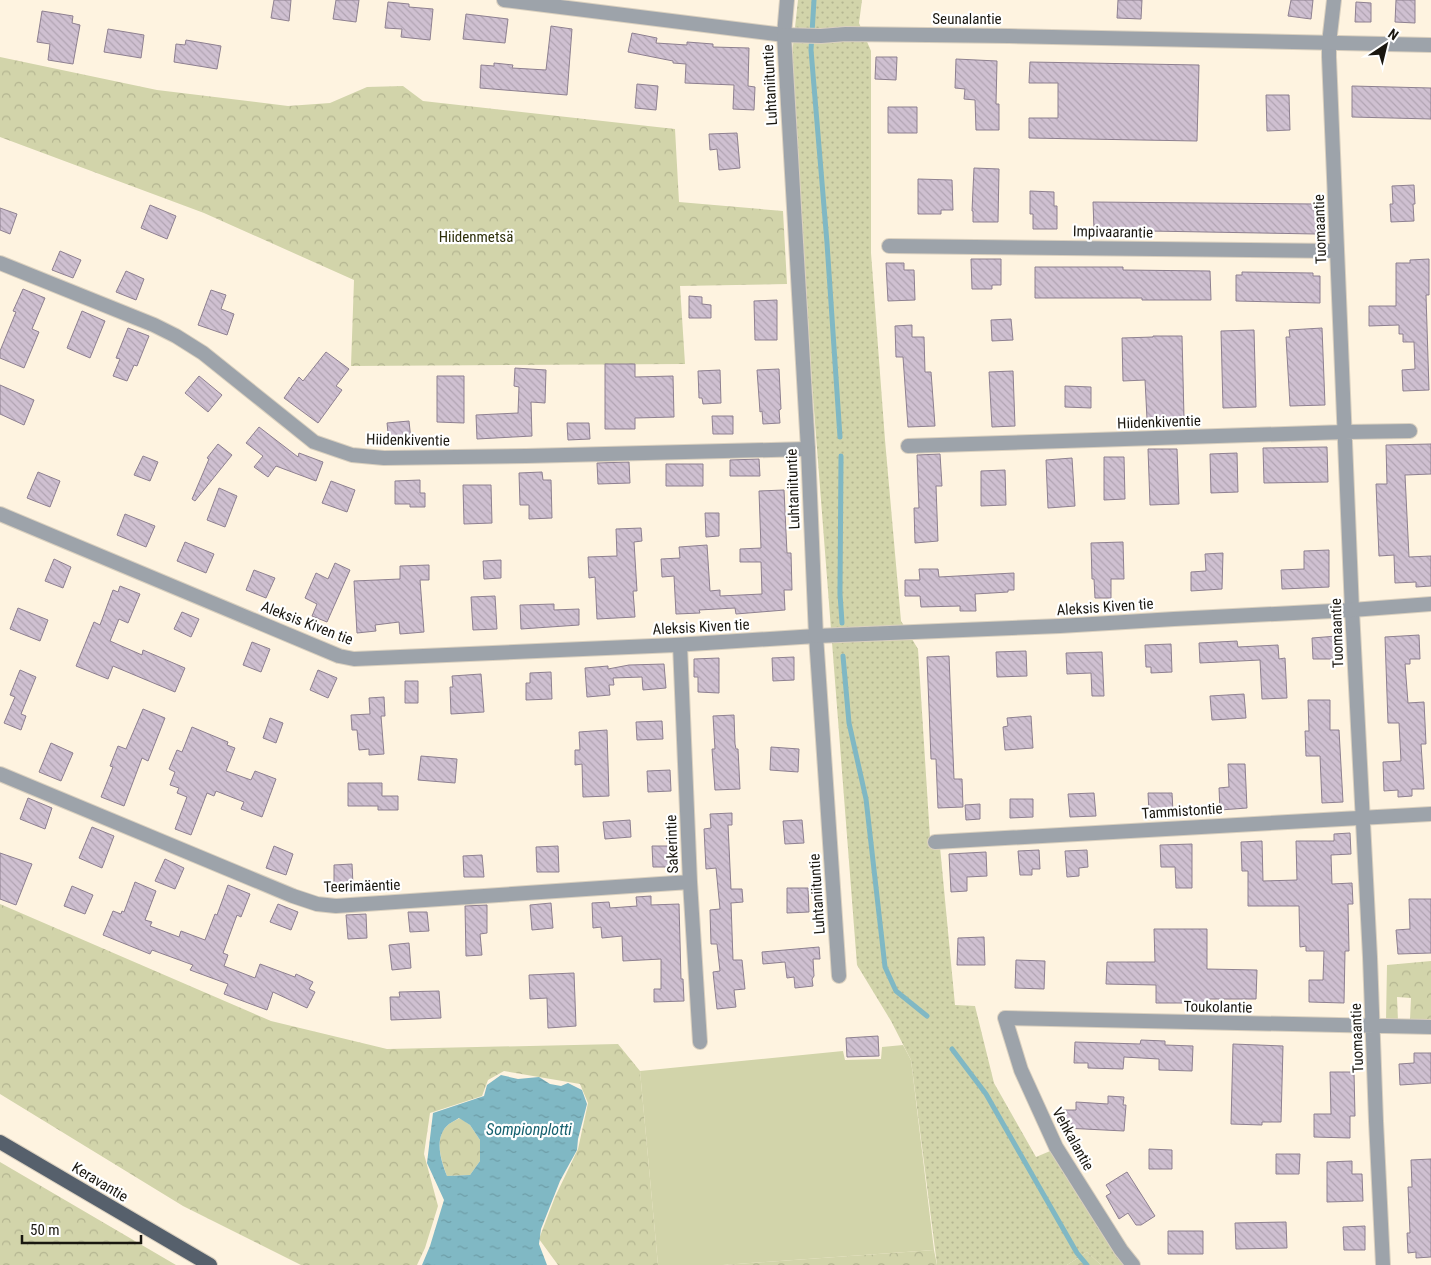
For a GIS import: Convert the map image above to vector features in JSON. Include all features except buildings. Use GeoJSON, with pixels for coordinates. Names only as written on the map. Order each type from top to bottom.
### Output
{"type":"FeatureCollection","features":[{"type":"Feature","properties":{"kind":"main road","name":"Keravantie"},"geometry":{"type":"LineString","coordinates":[[0,1142],[210,1265]]}},
{"type":"Feature","properties":{"kind":"street","name":"Seunalantie"},"geometry":{"type":"LineString","coordinates":[[504,0],[570,4],[784,35],[804,36],[846,34],[1009,36],[1431,45]]}},
{"type":"Feature","properties":{"kind":"street","name":"Luhtaniituntie"},"geometry":{"type":"LineString","coordinates":[[788,0],[784,35],[808,449],[816,636],[839,976]]}},
{"type":"Feature","properties":{"kind":"street","name":"Tuomaantie"},"geometry":{"type":"LineString","coordinates":[[1334,0],[1329,43],[1336,251],[1383,1265]]}},
{"type":"Feature","properties":{"kind":"street","name":"Impivaarantie"},"geometry":{"type":"LineString","coordinates":[[889,246],[1336,251]]}},
{"type":"Feature","properties":{"kind":"street","name":"Hiidenkiventie"},"geometry":{"type":"LineString","coordinates":[[0,262],[154,324],[176,336],[203,353],[314,442],[352,455],[384,458],[808,449]]}},
{"type":"Feature","properties":{"kind":"street","name":"Hiidenkiventie"},"geometry":{"type":"LineString","coordinates":[[908,446],[1410,431]]}},
{"type":"Feature","properties":{"kind":"street","name":"Aleksis Kiven tie"},"geometry":{"type":"LineString","coordinates":[[0,514],[339,656],[354,659],[680,645],[816,636],[970,631],[1431,604]]}},
{"type":"Feature","properties":{"kind":"street","name":"Sakerintie"},"geometry":{"type":"LineString","coordinates":[[680,645],[690,882],[700,1042]]}},
{"type":"Feature","properties":{"kind":"street","name":"Teerimäentie"},"geometry":{"type":"LineString","coordinates":[[0,774],[292,896],[317,904],[336,906],[690,882]]}},
{"type":"Feature","properties":{"kind":"street","name":"Tammistontie"},"geometry":{"type":"LineString","coordinates":[[935,842],[1431,814]]}},
{"type":"Feature","properties":{"kind":"street","name":"Toukolantie"},"geometry":{"type":"LineString","coordinates":[[1005,1018],[1431,1027]]}},
{"type":"Feature","properties":{"kind":"street","name":"Vehkalantie"},"geometry":{"type":"LineString","coordinates":[[1005,1018],[1021,1070],[1056,1147],[1121,1250],[1133,1265]]}},
{"type":"Feature","properties":{"kind":"green space"},"geometry":{"type":"Polygon","coordinates":[[[798,0],[862,0],[859,23],[871,51],[871,253],[885,440],[901,621],[918,649],[930,838],[940,847],[955,1005],[975,1006],[994,1083],[1036,1157],[1055,1149],[1128,1265],[1101,1265],[1087,1252],[1067,1265],[937,1265],[911,1060],[891,1021],[857,965],[812,384],[792,55],[798,0]]]}},
{"type":"Feature","properties":{"kind":"green space","name":"Hiidenmetsä"},"geometry":{"type":"Polygon","coordinates":[[[0,57],[157,90],[288,106],[330,103],[367,87],[403,86],[423,101],[675,129],[679,202],[783,211],[787,284],[680,286],[685,364],[351,366],[354,280],[204,213],[0,137],[0,57]]]}},
{"type":"Feature","properties":{"kind":"green space"},"geometry":{"type":"Polygon","coordinates":[[[0,904],[271,1021],[387,1049],[618,1044],[640,1071],[658,1265],[558,1265],[539,1239],[555,1197],[578,1149],[588,1103],[580,1084],[504,1071],[488,1080],[482,1096],[430,1113],[424,1154],[438,1206],[425,1248],[417,1265],[301,1265],[183,1206],[0,1094],[0,904]]]}},
{"type":"Feature","properties":{"kind":"green space"},"geometry":{"type":"Polygon","coordinates":[[[1431,961],[1431,1021],[1410,1020],[1411,998],[1397,997],[1398,1021],[1386,1021],[1387,965],[1431,961]]]}},
{"type":"Feature","properties":{"kind":"green space"},"geometry":{"type":"Polygon","coordinates":[[[903,1045],[911,1060],[934,1250],[723,1265],[658,1265],[640,1071],[843,1051],[845,1060],[881,1059],[882,1047],[903,1045]]]}},
{"type":"Feature","properties":{"kind":"green space"},"geometry":{"type":"Polygon","coordinates":[[[460,1118],[470,1125],[480,1140],[480,1161],[470,1175],[447,1176],[440,1149],[441,1135],[449,1124],[460,1118]]]}},
{"type":"Feature","properties":{"kind":"green space"},"geometry":{"type":"Polygon","coordinates":[[[0,1162],[176,1265],[0,1265],[0,1162]]]}},
{"type":"Feature","properties":{"kind":"green space"},"geometry":{"type":"Polygon","coordinates":[[[934,1250],[937,1265],[723,1265],[934,1250]]]}},
{"type":"Feature","properties":{"kind":"green space"},"geometry":{"type":"Polygon","coordinates":[[[1087,1252],[1101,1265],[1067,1265],[1087,1252]]]}},
{"type":"Feature","properties":{"kind":"water","name":"Sompionplotti"},"geometry":{"type":"Polygon","coordinates":[[[501,1075],[518,1079],[539,1077],[550,1084],[561,1086],[568,1083],[582,1090],[587,1104],[577,1150],[560,1181],[541,1229],[539,1244],[547,1265],[422,1265],[444,1200],[427,1163],[433,1113],[484,1096],[487,1085],[501,1075]],[[459,1118],[444,1129],[441,1136],[440,1149],[447,1176],[470,1175],[480,1161],[480,1140],[470,1125],[459,1118]]]}},
{"type":"Feature","properties":{"kind":"waterway"},"geometry":{"type":"LineString","coordinates":[[814,0],[811,50],[827,243],[840,437]]}},
{"type":"Feature","properties":{"kind":"waterway"},"geometry":{"type":"LineString","coordinates":[[841,456],[840,594],[842,623]]}},
{"type":"Feature","properties":{"kind":"waterway"},"geometry":{"type":"LineString","coordinates":[[843,656],[849,723],[866,799],[885,967],[896,991],[927,1016]]}},
{"type":"Feature","properties":{"kind":"waterway"},"geometry":{"type":"LineString","coordinates":[[952,1049],[986,1094],[1077,1253],[1087,1265]]}}]}
